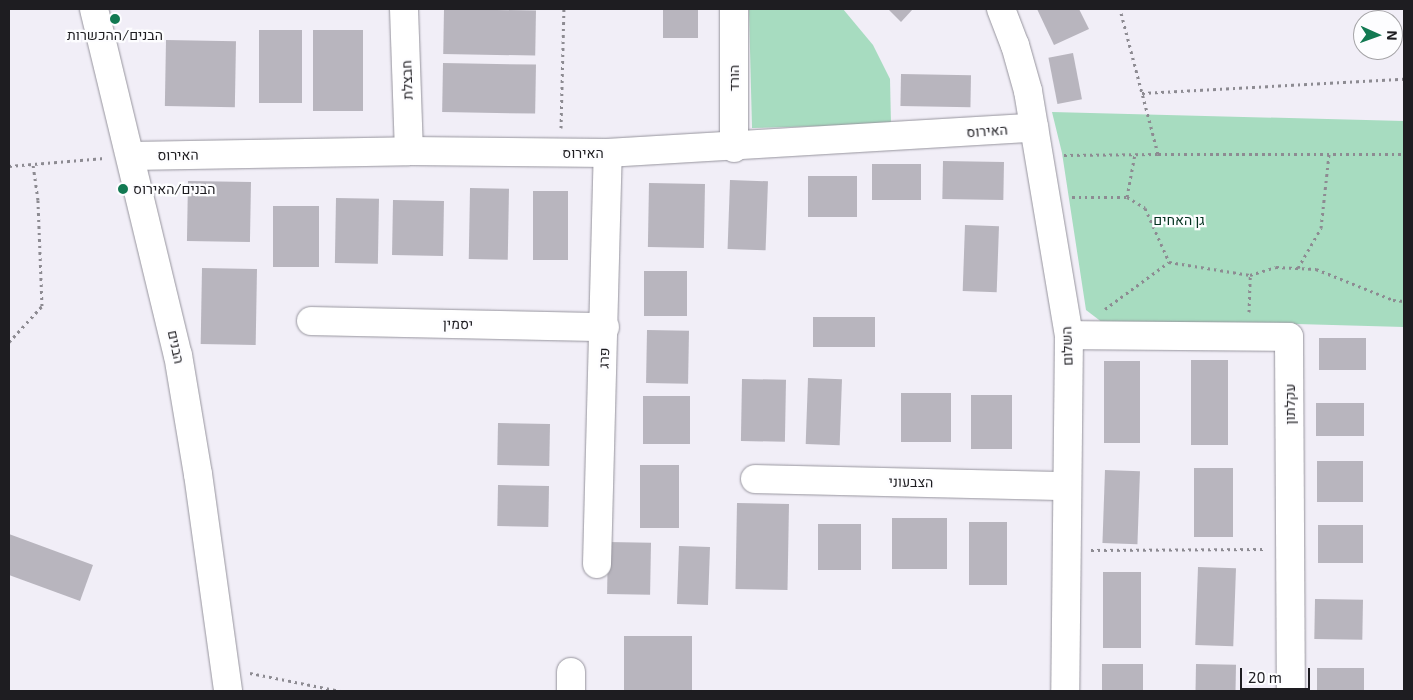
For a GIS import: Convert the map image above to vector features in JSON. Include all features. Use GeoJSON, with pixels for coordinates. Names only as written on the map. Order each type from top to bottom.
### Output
{"type":"FeatureCollection","features":[{"type":"Feature","properties":{"kind":"street","name":"הבנים"},"geometry":{"type":"LineString","coordinates":[[94,9],[178,355],[198,474],[226,679]]}},
{"type":"Feature","properties":{"kind":"street","name":"חבצלת"},"geometry":{"type":"LineString","coordinates":[[404,9],[409,151]]}},
{"type":"Feature","properties":{"kind":"street","name":"הורד"},"geometry":{"type":"LineString","coordinates":[[734,9],[734,148]]}},
{"type":"Feature","properties":{"kind":"street","name":"השלום"},"geometry":{"type":"LineString","coordinates":[[1001,9],[1015,45],[1034,128],[1069,335],[1064,691]]}},
{"type":"Feature","properties":{"kind":"street","name":"האירוס"},"geometry":{"type":"LineString","coordinates":[[131,156],[409,151],[608,153],[734,148],[1034,128]]}},
{"type":"Feature","properties":{"kind":"street","name":"פרג"},"geometry":{"type":"LineString","coordinates":[[597,564],[605,327],[608,153]]}},
{"type":"Feature","properties":{"kind":"street","name":"יסמין"},"geometry":{"type":"LineString","coordinates":[[311,322],[605,327]]}},
{"type":"Feature","properties":{"kind":"street","name":"עקלתון"},"geometry":{"type":"LineString","coordinates":[[1069,335],[1289,337],[1291,691]]}},
{"type":"Feature","properties":{"kind":"street","name":"הצבעוני"},"geometry":{"type":"LineString","coordinates":[[755,479],[1067,486]]}},
{"type":"Feature","properties":{"kind":"path"},"geometry":{"type":"LineString","coordinates":[[560,153],[564,9]]}},
{"type":"Feature","properties":{"kind":"path"},"geometry":{"type":"LineString","coordinates":[[1120,9],[1158,154]]}},
{"type":"Feature","properties":{"kind":"path"},"geometry":{"type":"LineString","coordinates":[[1142,93],[1404,79]]}},
{"type":"Feature","properties":{"kind":"path"},"geometry":{"type":"LineString","coordinates":[[1127,197],[1135,154]]}},
{"type":"Feature","properties":{"kind":"path"},"geometry":{"type":"LineString","coordinates":[[1298,268],[1321,228],[1329,154]]}},
{"type":"Feature","properties":{"kind":"path"},"geometry":{"type":"LineString","coordinates":[[1055,155],[1404,154]]}},
{"type":"Feature","properties":{"kind":"path"},"geometry":{"type":"LineString","coordinates":[[9,166],[131,156]]}},
{"type":"Feature","properties":{"kind":"path"},"geometry":{"type":"LineString","coordinates":[[9,342],[42,306],[38,200],[33,164]]}},
{"type":"Feature","properties":{"kind":"path"},"geometry":{"type":"LineString","coordinates":[[1046,197],[1127,197],[1146,208],[1169,262]]}},
{"type":"Feature","properties":{"kind":"path"},"geometry":{"type":"LineString","coordinates":[[1100,312],[1169,262],[1250,275],[1276,267],[1316,269],[1393,300],[1404,301]]}},
{"type":"Feature","properties":{"kind":"path"},"geometry":{"type":"LineString","coordinates":[[1248,337],[1250,275]]}},
{"type":"Feature","properties":{"kind":"path"},"geometry":{"type":"LineString","coordinates":[[1066,551],[1290,549]]}},
{"type":"Feature","properties":{"kind":"path"},"geometry":{"type":"LineString","coordinates":[[226,679],[340,691]]}},
{"type":"Feature","properties":{"kind":"green space"},"geometry":{"type":"Polygon","coordinates":[[[749,9],[843,9],[873,45],[890,79],[891,124],[752,128],[749,9]]]}},
{"type":"Feature","properties":{"kind":"green space","name":"גן האחים"},"geometry":{"type":"Polygon","coordinates":[[[1052,112],[1404,121],[1404,327],[1297,324],[1107,326],[1086,310],[1062,153],[1052,112]]]}},
{"type":"Feature","properties":{"kind":"building"},"geometry":{"type":"Polygon","coordinates":[[[444,9],[536,11],[535,56],[443,54],[444,9]]]}},
{"type":"Feature","properties":{"kind":"building"},"geometry":{"type":"Polygon","coordinates":[[[663,9],[698,9],[698,38],[663,38],[663,9]]]}},
{"type":"Feature","properties":{"kind":"building"},"geometry":{"type":"Polygon","coordinates":[[[888,9],[913,9],[901,22],[888,9]]]}},
{"type":"Feature","properties":{"kind":"building"},"geometry":{"type":"Polygon","coordinates":[[[1037,9],[1079,9],[1089,29],[1054,45],[1037,9]]]}},
{"type":"Feature","properties":{"kind":"building"},"geometry":{"type":"Polygon","coordinates":[[[259,30],[302,30],[302,103],[259,103],[259,30]]]}},
{"type":"Feature","properties":{"kind":"building"},"geometry":{"type":"Polygon","coordinates":[[[313,30],[363,30],[363,111],[313,111],[313,30]]]}},
{"type":"Feature","properties":{"kind":"building"},"geometry":{"type":"Polygon","coordinates":[[[166,40],[236,41],[235,107],[165,106],[166,40]]]}},
{"type":"Feature","properties":{"kind":"building"},"geometry":{"type":"Polygon","coordinates":[[[1073,53],[1082,99],[1057,104],[1048,58],[1073,53]]]}},
{"type":"Feature","properties":{"kind":"building"},"geometry":{"type":"Polygon","coordinates":[[[443,63],[536,65],[535,114],[442,112],[443,63]]]}},
{"type":"Feature","properties":{"kind":"building"},"geometry":{"type":"Polygon","coordinates":[[[901,74],[971,75],[970,107],[900,106],[901,74]]]}},
{"type":"Feature","properties":{"kind":"building"},"geometry":{"type":"Polygon","coordinates":[[[943,161],[1004,162],[1003,200],[942,199],[943,161]]]}},
{"type":"Feature","properties":{"kind":"building"},"geometry":{"type":"Polygon","coordinates":[[[872,164],[921,164],[921,200],[872,200],[872,164]]]}},
{"type":"Feature","properties":{"kind":"building"},"geometry":{"type":"Polygon","coordinates":[[[808,176],[857,176],[857,217],[808,217],[808,176]]]}},
{"type":"Feature","properties":{"kind":"building"},"geometry":{"type":"Polygon","coordinates":[[[730,180],[768,181],[766,250],[728,249],[730,180]]]}},
{"type":"Feature","properties":{"kind":"building"},"geometry":{"type":"Polygon","coordinates":[[[188,181],[251,182],[250,242],[187,241],[188,181]]]}},
{"type":"Feature","properties":{"kind":"building"},"geometry":{"type":"Polygon","coordinates":[[[649,183],[705,184],[704,248],[648,247],[649,183]]]}},
{"type":"Feature","properties":{"kind":"building"},"geometry":{"type":"Polygon","coordinates":[[[470,188],[509,189],[508,260],[469,259],[470,188]]]}},
{"type":"Feature","properties":{"kind":"building"},"geometry":{"type":"Polygon","coordinates":[[[533,191],[568,191],[568,260],[533,260],[533,191]]]}},
{"type":"Feature","properties":{"kind":"building"},"geometry":{"type":"Polygon","coordinates":[[[336,198],[379,199],[378,264],[335,263],[336,198]]]}},
{"type":"Feature","properties":{"kind":"building"},"geometry":{"type":"Polygon","coordinates":[[[393,200],[444,201],[443,256],[392,255],[393,200]]]}},
{"type":"Feature","properties":{"kind":"building"},"geometry":{"type":"Polygon","coordinates":[[[273,206],[319,206],[319,267],[273,267],[273,206]]]}},
{"type":"Feature","properties":{"kind":"building"},"geometry":{"type":"Polygon","coordinates":[[[965,225],[999,226],[997,292],[963,291],[965,225]]]}},
{"type":"Feature","properties":{"kind":"building"},"geometry":{"type":"Polygon","coordinates":[[[202,268],[257,269],[256,345],[201,344],[202,268]]]}},
{"type":"Feature","properties":{"kind":"building"},"geometry":{"type":"Polygon","coordinates":[[[644,271],[687,271],[687,316],[644,316],[644,271]]]}},
{"type":"Feature","properties":{"kind":"building"},"geometry":{"type":"Polygon","coordinates":[[[813,317],[875,317],[875,347],[813,347],[813,317]]]}},
{"type":"Feature","properties":{"kind":"building"},"geometry":{"type":"Polygon","coordinates":[[[647,330],[689,331],[688,384],[646,383],[647,330]]]}},
{"type":"Feature","properties":{"kind":"building"},"geometry":{"type":"Polygon","coordinates":[[[1319,338],[1366,338],[1366,370],[1319,370],[1319,338]]]}},
{"type":"Feature","properties":{"kind":"building"},"geometry":{"type":"Polygon","coordinates":[[[1191,360],[1228,360],[1228,445],[1191,445],[1191,360]]]}},
{"type":"Feature","properties":{"kind":"building"},"geometry":{"type":"Polygon","coordinates":[[[1104,361],[1140,361],[1140,443],[1104,443],[1104,361]]]}},
{"type":"Feature","properties":{"kind":"building"},"geometry":{"type":"Polygon","coordinates":[[[808,378],[842,379],[840,445],[806,444],[808,378]]]}},
{"type":"Feature","properties":{"kind":"building"},"geometry":{"type":"Polygon","coordinates":[[[742,379],[786,380],[785,442],[741,441],[742,379]]]}},
{"type":"Feature","properties":{"kind":"building"},"geometry":{"type":"Polygon","coordinates":[[[901,393],[951,393],[951,442],[901,442],[901,393]]]}},
{"type":"Feature","properties":{"kind":"building"},"geometry":{"type":"Polygon","coordinates":[[[971,395],[1012,395],[1012,449],[971,449],[971,395]]]}},
{"type":"Feature","properties":{"kind":"building"},"geometry":{"type":"Polygon","coordinates":[[[643,396],[690,396],[690,444],[643,444],[643,396]]]}},
{"type":"Feature","properties":{"kind":"building"},"geometry":{"type":"Polygon","coordinates":[[[1316,403],[1364,403],[1364,436],[1316,436],[1316,403]]]}},
{"type":"Feature","properties":{"kind":"building"},"geometry":{"type":"Polygon","coordinates":[[[498,423],[550,424],[549,466],[497,465],[498,423]]]}},
{"type":"Feature","properties":{"kind":"building"},"geometry":{"type":"Polygon","coordinates":[[[1317,461],[1363,461],[1363,502],[1317,502],[1317,461]]]}},
{"type":"Feature","properties":{"kind":"building"},"geometry":{"type":"Polygon","coordinates":[[[640,465],[679,465],[679,528],[640,528],[640,465]]]}},
{"type":"Feature","properties":{"kind":"building"},"geometry":{"type":"Polygon","coordinates":[[[1194,468],[1233,468],[1233,537],[1194,537],[1194,468]]]}},
{"type":"Feature","properties":{"kind":"building"},"geometry":{"type":"Polygon","coordinates":[[[1105,470],[1140,471],[1137,544],[1102,543],[1105,470]]]}},
{"type":"Feature","properties":{"kind":"building"},"geometry":{"type":"Polygon","coordinates":[[[498,485],[549,486],[548,527],[497,526],[498,485]]]}},
{"type":"Feature","properties":{"kind":"building"},"geometry":{"type":"Polygon","coordinates":[[[737,503],[789,504],[787,590],[735,589],[737,503]]]}},
{"type":"Feature","properties":{"kind":"building"},"geometry":{"type":"Polygon","coordinates":[[[892,518],[947,518],[947,569],[892,569],[892,518]]]}},
{"type":"Feature","properties":{"kind":"building"},"geometry":{"type":"Polygon","coordinates":[[[969,522],[1007,522],[1007,585],[969,585],[969,522]]]}},
{"type":"Feature","properties":{"kind":"building"},"geometry":{"type":"Polygon","coordinates":[[[818,524],[861,524],[861,570],[818,570],[818,524]]]}},
{"type":"Feature","properties":{"kind":"building"},"geometry":{"type":"Polygon","coordinates":[[[1318,525],[1363,525],[1363,563],[1318,563],[1318,525]]]}},
{"type":"Feature","properties":{"kind":"building"},"geometry":{"type":"Polygon","coordinates":[[[9,534],[93,565],[80,601],[9,575],[9,534]]]}},
{"type":"Feature","properties":{"kind":"building"},"geometry":{"type":"Polygon","coordinates":[[[608,542],[651,543],[650,595],[607,594],[608,542]]]}},
{"type":"Feature","properties":{"kind":"building"},"geometry":{"type":"Polygon","coordinates":[[[679,546],[710,547],[708,605],[677,604],[679,546]]]}},
{"type":"Feature","properties":{"kind":"building"},"geometry":{"type":"Polygon","coordinates":[[[1198,567],[1236,568],[1233,646],[1195,645],[1198,567]]]}},
{"type":"Feature","properties":{"kind":"building"},"geometry":{"type":"Polygon","coordinates":[[[1103,572],[1141,572],[1141,648],[1103,648],[1103,572]]]}},
{"type":"Feature","properties":{"kind":"building"},"geometry":{"type":"Polygon","coordinates":[[[1315,599],[1363,600],[1362,640],[1314,639],[1315,599]]]}},
{"type":"Feature","properties":{"kind":"building"},"geometry":{"type":"Polygon","coordinates":[[[624,636],[692,636],[692,691],[624,691],[624,636]]]}},
{"type":"Feature","properties":{"kind":"building"},"geometry":{"type":"Polygon","coordinates":[[[1102,664],[1143,664],[1143,691],[1102,691],[1102,664]]]}},
{"type":"Feature","properties":{"kind":"building"},"geometry":{"type":"Polygon","coordinates":[[[1196,664],[1236,665],[1236,691],[1196,691],[1196,664]]]}},
{"type":"Feature","properties":{"kind":"building"},"geometry":{"type":"Polygon","coordinates":[[[1317,668],[1364,668],[1364,691],[1317,691],[1317,668]]]}},
{"type":"Feature","properties":{"kind":"place","name":"הבנים/ההכשרות"},"geometry":{"type":"Point","coordinates":[115,19]}},
{"type":"Feature","properties":{"kind":"place","name":"הבנים/האירוס"},"geometry":{"type":"Point","coordinates":[123,189]}}]}
